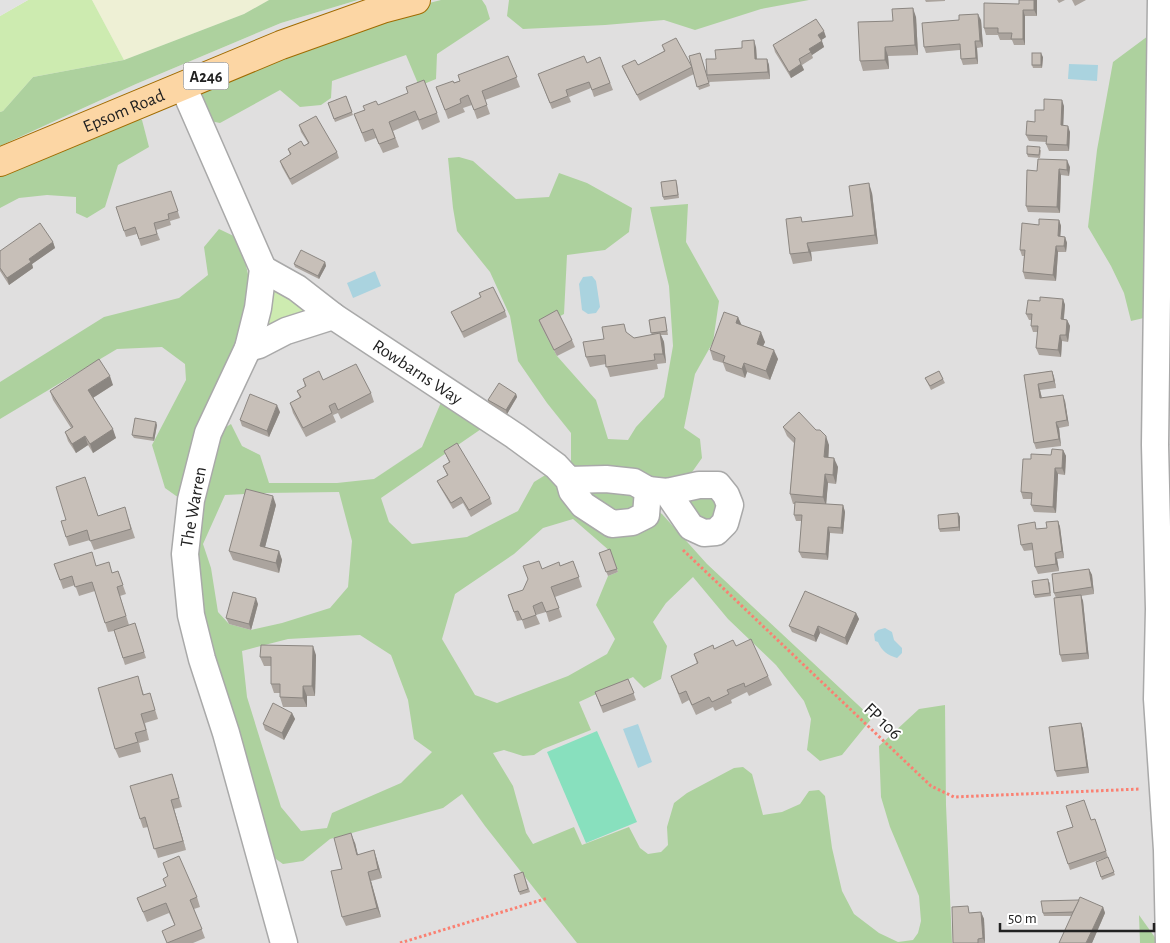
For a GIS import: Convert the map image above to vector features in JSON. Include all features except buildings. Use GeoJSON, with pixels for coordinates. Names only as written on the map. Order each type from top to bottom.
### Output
{"type":"FeatureCollection","features":[{"type":"Feature","properties":{"kind":"main road","name":"Epsom Road"},"geometry":{"type":"LineString","coordinates":[[0,162],[281,45],[382,9],[416,0]]}},
{"type":"Feature","properties":{"kind":"street"},"geometry":{"type":"LineString","coordinates":[[1161,0],[1155,445],[1159,609],[1157,699],[1167,850],[1169,943]]}},
{"type":"Feature","properties":{"kind":"street"},"geometry":{"type":"LineString","coordinates":[[183,86],[263,269]]}},
{"type":"Feature","properties":{"kind":"street","name":"Rowbarns Way"},"geometry":{"type":"LineString","coordinates":[[263,269],[297,288],[333,316],[515,436],[556,466],[569,480],[572,491],[583,505],[612,524],[632,522],[646,515],[657,491],[627,481],[606,479],[569,480]]}},
{"type":"Feature","properties":{"kind":"street","name":"The Warren"},"geometry":{"type":"LineString","coordinates":[[263,269],[258,308],[248,348],[208,433],[191,500],[185,554],[191,615],[202,659],[226,733],[284,943]]}},
{"type":"Feature","properties":{"kind":"street"},"geometry":{"type":"LineString","coordinates":[[248,348],[259,345],[286,331],[333,316]]}},
{"type":"Feature","properties":{"kind":"path","name":"FP 106"},"geometry":{"type":"LineString","coordinates":[[676,544],[931,786],[954,797],[1163,787]]}},
{"type":"Feature","properties":{"kind":"path"},"geometry":{"type":"LineString","coordinates":[[400,943],[548,898]]}},
{"type":"Feature","properties":{"kind":"shaded area"},"geometry":{"type":"Polygon","coordinates":[[[0,0],[28,0],[0,16],[0,0]]]}},
{"type":"Feature","properties":{"kind":"shaded area"},"geometry":{"type":"Polygon","coordinates":[[[358,0],[1170,0],[1170,943],[0,943],[0,146],[136,84],[281,23],[358,0]]]}},
{"type":"Feature","properties":{"kind":"green space"},"geometry":{"type":"Polygon","coordinates":[[[28,0],[92,0],[124,60],[33,77],[0,112],[0,16],[28,0]]]}},
{"type":"Feature","properties":{"kind":"green space"},"geometry":{"type":"Polygon","coordinates":[[[92,0],[269,0],[244,14],[124,60],[92,0]]]}},
{"type":"Feature","properties":{"kind":"green space"},"geometry":{"type":"Polygon","coordinates":[[[269,0],[358,0],[281,23],[136,84],[0,146],[0,112],[33,77],[124,60],[244,14],[269,0]]]}},
{"type":"Feature","properties":{"kind":"green space"},"geometry":{"type":"Polygon","coordinates":[[[441,0],[482,0],[490,19],[437,54],[436,79],[419,86],[406,55],[332,81],[331,98],[321,105],[300,107],[280,90],[220,123],[210,121],[197,96],[199,87],[378,16],[441,0]]]}},
{"type":"Feature","properties":{"kind":"green space"},"geometry":{"type":"Polygon","coordinates":[[[509,0],[809,0],[761,9],[695,30],[664,20],[523,29],[507,16],[509,0]]]}},
{"type":"Feature","properties":{"kind":"green space"},"geometry":{"type":"Polygon","coordinates":[[[1148,36],[1148,317],[1131,321],[1124,293],[1111,266],[1088,227],[1097,150],[1113,62],[1148,36]]]}},
{"type":"Feature","properties":{"kind":"green space"},"geometry":{"type":"Polygon","coordinates":[[[128,118],[142,120],[149,147],[118,165],[105,207],[87,218],[76,213],[76,197],[47,195],[19,198],[0,208],[0,171],[128,118]]]}},
{"type":"Feature","properties":{"kind":"green space"},"geometry":{"type":"Polygon","coordinates":[[[459,157],[473,161],[516,199],[549,197],[559,173],[587,183],[632,208],[629,232],[605,250],[567,255],[564,314],[541,326],[557,356],[596,400],[608,439],[628,440],[636,427],[664,397],[673,346],[669,286],[650,207],[688,204],[686,242],[719,301],[713,342],[695,374],[684,428],[700,439],[702,458],[685,482],[571,467],[571,433],[547,403],[518,361],[510,316],[490,272],[457,231],[448,158],[459,157]]]}},
{"type":"Feature","properties":{"kind":"green space"},"geometry":{"type":"Polygon","coordinates":[[[219,229],[240,239],[250,283],[245,317],[179,498],[165,488],[152,445],[186,380],[185,364],[162,347],[117,349],[0,419],[0,382],[104,317],[179,298],[208,275],[204,247],[219,229]]]}},
{"type":"Feature","properties":{"kind":"green space"},"geometry":{"type":"Polygon","coordinates":[[[272,288],[310,310],[267,329],[268,296],[272,288]]]}},
{"type":"Feature","properties":{"kind":"green space"},"geometry":{"type":"Polygon","coordinates":[[[442,400],[484,427],[381,498],[389,522],[412,544],[467,537],[518,511],[534,482],[547,474],[637,498],[662,514],[707,564],[872,718],[842,755],[820,761],[807,750],[811,719],[804,701],[776,665],[728,619],[693,577],[666,603],[653,622],[667,646],[661,679],[644,688],[633,677],[579,702],[591,730],[543,749],[534,755],[523,756],[504,750],[493,753],[513,786],[526,833],[533,844],[574,827],[582,845],[629,827],[640,848],[648,854],[661,852],[668,845],[667,827],[674,803],[687,793],[734,768],[743,767],[752,774],[763,815],[782,812],[800,804],[809,791],[819,790],[825,796],[832,848],[842,891],[854,914],[879,933],[898,942],[913,940],[918,933],[921,921],[919,896],[890,827],[881,797],[879,746],[919,709],[945,705],[946,805],[952,943],[577,943],[462,794],[443,808],[330,839],[303,861],[283,864],[266,852],[202,633],[193,542],[218,432],[231,424],[242,446],[260,455],[269,483],[337,483],[374,479],[422,447],[442,400]],[[339,492],[225,495],[203,544],[211,568],[218,612],[229,624],[251,630],[282,623],[330,608],[348,587],[352,541],[339,492]],[[573,519],[543,528],[514,554],[455,594],[442,639],[475,695],[497,703],[568,676],[607,654],[615,639],[596,605],[608,576],[618,572],[611,552],[573,519]],[[360,635],[288,639],[242,651],[247,697],[281,807],[301,831],[327,828],[332,813],[401,783],[432,752],[414,739],[408,700],[391,655],[360,635]]]}},
{"type":"Feature","properties":{"kind":"green space"},"geometry":{"type":"Polygon","coordinates":[[[713,493],[722,514],[702,527],[691,509],[690,494],[713,493]]]}},
{"type":"Feature","properties":{"kind":"green space"},"geometry":{"type":"Polygon","coordinates":[[[597,731],[637,822],[586,843],[547,752],[597,731]]]}},
{"type":"Feature","properties":{"kind":"green space"},"geometry":{"type":"Polygon","coordinates":[[[1139,915],[1159,943],[1140,943],[1139,915]]]}},
{"type":"Feature","properties":{"kind":"water"},"geometry":{"type":"Polygon","coordinates":[[[1069,64],[1098,65],[1097,81],[1068,79],[1069,64]]]}},
{"type":"Feature","properties":{"kind":"water"},"geometry":{"type":"Polygon","coordinates":[[[375,271],[381,286],[353,298],[347,283],[375,271]]]}},
{"type":"Feature","properties":{"kind":"water"},"geometry":{"type":"Polygon","coordinates":[[[592,276],[596,281],[600,307],[596,313],[588,314],[582,310],[579,284],[583,277],[592,276]]]}},
{"type":"Feature","properties":{"kind":"water"},"geometry":{"type":"Polygon","coordinates":[[[885,628],[892,632],[894,640],[902,648],[902,653],[897,658],[890,656],[875,641],[874,634],[878,630],[885,628]]]}},
{"type":"Feature","properties":{"kind":"water"},"geometry":{"type":"Polygon","coordinates":[[[638,724],[652,762],[638,768],[623,729],[638,724]]]}}]}
